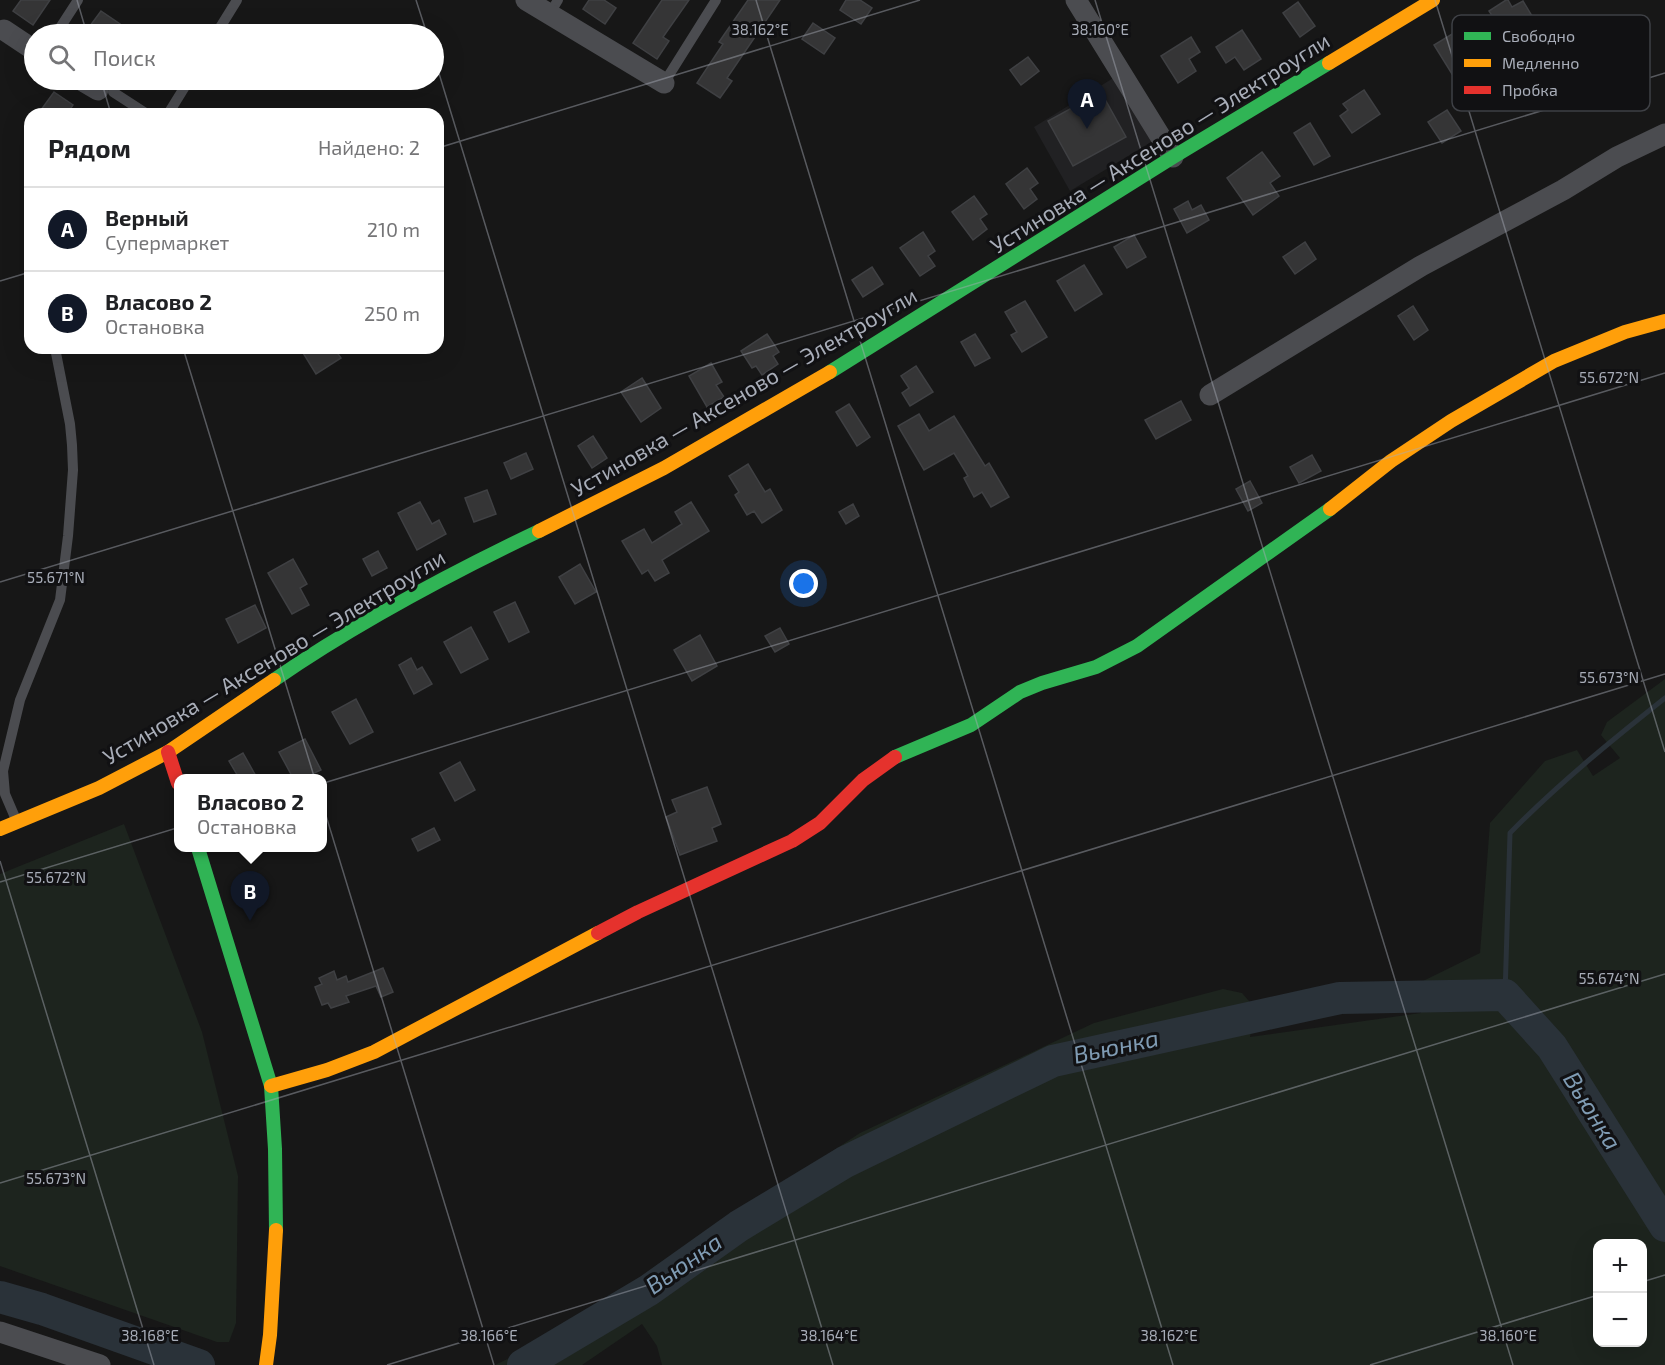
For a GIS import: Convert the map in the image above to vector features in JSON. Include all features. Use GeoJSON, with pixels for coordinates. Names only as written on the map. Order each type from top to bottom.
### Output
{"type":"FeatureCollection","features":[{"type":"Feature","properties":{"kind":"street"},"geometry":{"type":"LineString","coordinates":[[526,0],[554,7],[664,83]]}},
{"type":"Feature","properties":{"kind":"street"},"geometry":{"type":"LineString","coordinates":[[1076,0],[1173,157]]}},
{"type":"Feature","properties":{"kind":"street","name":"Устиновка — Аксеново — Электроугли"},"geometry":{"type":"LineString","coordinates":[[0,829],[99,788],[168,752],[285,672],[394,604],[654,473],[840,366],[1173,157],[1433,0]]}},
{"type":"Feature","properties":{"kind":"street"},"geometry":{"type":"LineString","coordinates":[[4,30],[24,43]]}},
{"type":"Feature","properties":{"kind":"street"},"geometry":{"type":"LineString","coordinates":[[1210,395],[1421,266],[1563,190],[1617,157],[1665,134]]}},
{"type":"Feature","properties":{"kind":"street"},"geometry":{"type":"LineString","coordinates":[[271,1086],[327,1070],[374,1052],[638,912],[792,841],[820,823],[863,780],[899,754],[971,725],[1020,692],[1042,683],[1096,668],[1137,646],[1322,515],[1391,461],[1451,421],[1554,361],[1625,332],[1665,321]]}},
{"type":"Feature","properties":{"kind":"street"},"geometry":{"type":"LineString","coordinates":[[168,752],[175,774]]}},
{"type":"Feature","properties":{"kind":"street"},"geometry":{"type":"LineString","coordinates":[[199,852],[271,1086],[276,1223],[270,1335],[266,1365]]}},
{"type":"Feature","properties":{"kind":"street"},"geometry":{"type":"LineString","coordinates":[[0,1332],[100,1365]]}},
{"type":"Feature","properties":{"kind":"lane"},"geometry":{"type":"LineString","coordinates":[[62,24],[78,0]]}},
{"type":"Feature","properties":{"kind":"lane"},"geometry":{"type":"LineString","coordinates":[[222,24],[237,0]]}},
{"type":"Feature","properties":{"kind":"lane"},"geometry":{"type":"LineString","coordinates":[[664,83],[716,0]]}},
{"type":"Feature","properties":{"kind":"lane"},"geometry":{"type":"LineString","coordinates":[[103,90],[136,108]]}},
{"type":"Feature","properties":{"kind":"lane"},"geometry":{"type":"LineString","coordinates":[[172,108],[183,90]]}},
{"type":"Feature","properties":{"kind":"lane"},"geometry":{"type":"LineString","coordinates":[[17,823],[5,794],[3,771],[20,700],[60,600],[68,536],[73,470],[72,445],[56,354]]}},
{"type":"Feature","properties":{"kind":"shaded area"},"geometry":{"type":"Polygon","coordinates":[[[1115,77],[1153,141],[1070,191],[1034,127],[1115,77]]]}},
{"type":"Feature","properties":{"kind":"shaded area"},"geometry":{"type":"Polygon","coordinates":[[[1665,679],[1665,1365],[662,1365],[657,1346],[642,1324],[582,1365],[495,1365],[547,1340],[860,1133],[1094,1023],[1223,989],[1242,993],[1255,1008],[1250,1037],[1421,1013],[1423,981],[1480,953],[1490,823],[1545,761],[1577,750],[1593,776],[1620,758],[1601,735],[1607,722],[1665,679]]]}},
{"type":"Feature","properties":{"kind":"shaded area"},"geometry":{"type":"Polygon","coordinates":[[[124,824],[202,1032],[238,1176],[236,1323],[229,1342],[217,1342],[0,1266],[0,874],[124,824]]]}},
{"type":"Feature","properties":{"kind":"building"},"geometry":{"type":"Polygon","coordinates":[[[21,0],[50,0],[34,24],[13,11],[21,0]]]}},
{"type":"Feature","properties":{"kind":"building"},"geometry":{"type":"Polygon","coordinates":[[[589,0],[604,0],[616,8],[605,24],[583,9],[589,0]]]}},
{"type":"Feature","properties":{"kind":"building"},"geometry":{"type":"Polygon","coordinates":[[[662,0],[689,0],[663,37],[669,41],[657,59],[633,43],[662,0]]]}},
{"type":"Feature","properties":{"kind":"building"},"geometry":{"type":"Polygon","coordinates":[[[748,0],[780,0],[727,78],[732,81],[720,98],[697,83],[723,44],[719,42],[748,0]]]}},
{"type":"Feature","properties":{"kind":"building"},"geometry":{"type":"Polygon","coordinates":[[[846,0],[860,0],[872,8],[861,24],[840,10],[846,0]]]}},
{"type":"Feature","properties":{"kind":"building"},"geometry":{"type":"Polygon","coordinates":[[[1506,0],[1512,7],[1523,1],[1531,15],[1492,15],[1489,11],[1506,0]]]}},
{"type":"Feature","properties":{"kind":"building"},"geometry":{"type":"Polygon","coordinates":[[[1298,2],[1315,26],[1300,37],[1283,13],[1298,2]]]}},
{"type":"Feature","properties":{"kind":"building"},"geometry":{"type":"Polygon","coordinates":[[[101,11],[120,24],[91,24],[101,11]]]}},
{"type":"Feature","properties":{"kind":"building"},"geometry":{"type":"Polygon","coordinates":[[[813,23],[835,38],[824,54],[802,39],[813,23]]]}},
{"type":"Feature","properties":{"kind":"building"},"geometry":{"type":"Polygon","coordinates":[[[1242,30],[1261,59],[1244,70],[1235,57],[1226,63],[1216,47],[1242,30]]]}},
{"type":"Feature","properties":{"kind":"building"},"geometry":{"type":"Polygon","coordinates":[[[1452,34],[1452,74],[1434,45],[1452,34]]]}},
{"type":"Feature","properties":{"kind":"building"},"geometry":{"type":"Polygon","coordinates":[[[1191,37],[1200,52],[1189,59],[1196,71],[1178,83],[1161,56],[1191,37]]]}},
{"type":"Feature","properties":{"kind":"building"},"geometry":{"type":"Polygon","coordinates":[[[1028,57],[1039,71],[1021,85],[1010,70],[1028,57]]]}},
{"type":"Feature","properties":{"kind":"building"},"geometry":{"type":"Polygon","coordinates":[[[1364,90],[1380,114],[1352,133],[1340,116],[1348,110],[1343,104],[1364,90]]]}},
{"type":"Feature","properties":{"kind":"building"},"geometry":{"type":"Polygon","coordinates":[[[54,92],[73,105],[71,108],[42,108],[54,92]]]}},
{"type":"Feature","properties":{"kind":"building"},"geometry":{"type":"Polygon","coordinates":[[[1101,92],[1126,137],[1073,166],[1048,121],[1101,92]]]}},
{"type":"Feature","properties":{"kind":"building"},"geometry":{"type":"Polygon","coordinates":[[[1447,110],[1461,131],[1442,143],[1428,122],[1447,110]]]}},
{"type":"Feature","properties":{"kind":"building"},"geometry":{"type":"Polygon","coordinates":[[[1310,123],[1330,156],[1314,165],[1294,133],[1310,123]]]}},
{"type":"Feature","properties":{"kind":"building"},"geometry":{"type":"Polygon","coordinates":[[[1262,152],[1280,176],[1270,183],[1279,196],[1253,215],[1227,178],[1262,152]]]}},
{"type":"Feature","properties":{"kind":"building"},"geometry":{"type":"Polygon","coordinates":[[[1027,168],[1038,183],[1030,189],[1037,199],[1024,209],[1006,184],[1027,168]]]}},
{"type":"Feature","properties":{"kind":"building"},"geometry":{"type":"Polygon","coordinates":[[[974,196],[987,214],[980,219],[987,229],[973,240],[952,212],[974,196]]]}},
{"type":"Feature","properties":{"kind":"building"},"geometry":{"type":"Polygon","coordinates":[[[1188,201],[1192,210],[1201,205],[1209,220],[1187,233],[1174,209],[1188,201]]]}},
{"type":"Feature","properties":{"kind":"building"},"geometry":{"type":"Polygon","coordinates":[[[923,232],[935,251],[928,256],[935,266],[920,276],[900,248],[923,232]]]}},
{"type":"Feature","properties":{"kind":"building"},"geometry":{"type":"Polygon","coordinates":[[[1134,235],[1146,257],[1127,268],[1114,247],[1134,235]]]}},
{"type":"Feature","properties":{"kind":"building"},"geometry":{"type":"Polygon","coordinates":[[[1305,242],[1316,259],[1295,274],[1283,257],[1305,242]]]}},
{"type":"Feature","properties":{"kind":"building"},"geometry":{"type":"Polygon","coordinates":[[[1084,265],[1102,294],[1075,311],[1057,281],[1084,265]]]}},
{"type":"Feature","properties":{"kind":"building"},"geometry":{"type":"Polygon","coordinates":[[[872,267],[883,284],[863,297],[852,280],[872,267]]]}},
{"type":"Feature","properties":{"kind":"building"},"geometry":{"type":"Polygon","coordinates":[[[1025,301],[1047,337],[1022,352],[1011,335],[1017,332],[1005,312],[1025,301]]]}},
{"type":"Feature","properties":{"kind":"building"},"geometry":{"type":"Polygon","coordinates":[[[1413,306],[1428,330],[1414,340],[1398,316],[1413,306]]]}},
{"type":"Feature","properties":{"kind":"building"},"geometry":{"type":"Polygon","coordinates":[[[767,334],[779,352],[773,356],[778,364],[762,375],[756,366],[752,368],[741,351],[767,334]]]}},
{"type":"Feature","properties":{"kind":"building"},"geometry":{"type":"Polygon","coordinates":[[[975,334],[990,358],[975,366],[961,342],[975,334]]]}},
{"type":"Feature","properties":{"kind":"building"},"geometry":{"type":"Polygon","coordinates":[[[304,354],[338,354],[341,358],[316,374],[304,354]]]}},
{"type":"Feature","properties":{"kind":"building"},"geometry":{"type":"Polygon","coordinates":[[[711,363],[722,382],[716,385],[724,397],[707,407],[689,376],[711,363]]]}},
{"type":"Feature","properties":{"kind":"building"},"geometry":{"type":"Polygon","coordinates":[[[916,366],[933,392],[910,406],[902,393],[909,388],[901,376],[916,366]]]}},
{"type":"Feature","properties":{"kind":"building"},"geometry":{"type":"Polygon","coordinates":[[[642,378],[661,408],[641,422],[621,392],[642,378]]]}},
{"type":"Feature","properties":{"kind":"building"},"geometry":{"type":"Polygon","coordinates":[[[1181,401],[1191,420],[1156,439],[1145,420],[1181,401]]]}},
{"type":"Feature","properties":{"kind":"building"},"geometry":{"type":"Polygon","coordinates":[[[849,404],[870,437],[857,446],[836,412],[849,404]]]}},
{"type":"Feature","properties":{"kind":"building"},"geometry":{"type":"Polygon","coordinates":[[[919,414],[929,431],[954,416],[985,466],[989,463],[1009,497],[991,507],[982,492],[974,497],[964,478],[968,476],[954,453],[924,470],[898,426],[919,414]]]}},
{"type":"Feature","properties":{"kind":"building"},"geometry":{"type":"Polygon","coordinates":[[[593,436],[607,458],[592,468],[578,446],[593,436]]]}},
{"type":"Feature","properties":{"kind":"building"},"geometry":{"type":"Polygon","coordinates":[[[526,453],[533,469],[511,479],[504,463],[526,453]]]}},
{"type":"Feature","properties":{"kind":"building"},"geometry":{"type":"Polygon","coordinates":[[[1312,455],[1321,471],[1299,483],[1290,467],[1312,455]]]}},
{"type":"Feature","properties":{"kind":"building"},"geometry":{"type":"Polygon","coordinates":[[[748,464],[765,492],[770,489],[782,510],[762,523],[754,511],[747,515],[735,495],[739,492],[729,476],[748,464]]]}},
{"type":"Feature","properties":{"kind":"building"},"geometry":{"type":"Polygon","coordinates":[[[1250,481],[1262,503],[1248,511],[1236,489],[1250,481]]]}},
{"type":"Feature","properties":{"kind":"building"},"geometry":{"type":"Polygon","coordinates":[[[487,490],[496,514],[474,522],[465,498],[487,490]]]}},
{"type":"Feature","properties":{"kind":"building"},"geometry":{"type":"Polygon","coordinates":[[[420,502],[432,524],[439,520],[446,534],[417,550],[398,513],[420,502]]]}},
{"type":"Feature","properties":{"kind":"building"},"geometry":{"type":"Polygon","coordinates":[[[691,502],[709,531],[662,560],[669,573],[655,581],[648,570],[642,574],[622,541],[644,529],[652,543],[682,524],[675,512],[691,502]]]}},
{"type":"Feature","properties":{"kind":"building"},"geometry":{"type":"Polygon","coordinates":[[[853,504],[859,516],[846,524],[839,512],[853,504]]]}},
{"type":"Feature","properties":{"kind":"building"},"geometry":{"type":"Polygon","coordinates":[[[378,551],[387,568],[372,576],[363,559],[378,551]]]}},
{"type":"Feature","properties":{"kind":"building"},"geometry":{"type":"Polygon","coordinates":[[[293,559],[307,584],[300,588],[309,605],[292,614],[268,573],[293,559]]]}},
{"type":"Feature","properties":{"kind":"building"},"geometry":{"type":"Polygon","coordinates":[[[580,564],[596,592],[575,604],[559,577],[580,564]]]}},
{"type":"Feature","properties":{"kind":"building"},"geometry":{"type":"Polygon","coordinates":[[[515,602],[529,632],[509,642],[494,612],[515,602]]]}},
{"type":"Feature","properties":{"kind":"building"},"geometry":{"type":"Polygon","coordinates":[[[255,605],[266,628],[238,643],[226,619],[255,605]]]}},
{"type":"Feature","properties":{"kind":"building"},"geometry":{"type":"Polygon","coordinates":[[[471,627],[488,659],[461,673],[444,642],[471,627]]]}},
{"type":"Feature","properties":{"kind":"building"},"geometry":{"type":"Polygon","coordinates":[[[780,628],[789,644],[775,652],[765,636],[780,628]]]}},
{"type":"Feature","properties":{"kind":"building"},"geometry":{"type":"Polygon","coordinates":[[[700,635],[717,666],[692,681],[674,650],[700,635]]]}},
{"type":"Feature","properties":{"kind":"building"},"geometry":{"type":"Polygon","coordinates":[[[411,658],[417,670],[422,667],[432,684],[414,694],[399,665],[411,658]]]}},
{"type":"Feature","properties":{"kind":"building"},"geometry":{"type":"Polygon","coordinates":[[[356,699],[373,732],[350,744],[332,712],[356,699]]]}},
{"type":"Feature","properties":{"kind":"building"},"geometry":{"type":"Polygon","coordinates":[[[305,739],[321,770],[312,774],[291,774],[279,752],[305,739]]]}},
{"type":"Feature","properties":{"kind":"building"},"geometry":{"type":"Polygon","coordinates":[[[243,753],[255,774],[237,774],[229,761],[243,753]]]}},
{"type":"Feature","properties":{"kind":"building"},"geometry":{"type":"Polygon","coordinates":[[[460,762],[475,790],[455,801],[440,773],[460,762]]]}},
{"type":"Feature","properties":{"kind":"building"},"geometry":{"type":"Polygon","coordinates":[[[707,787],[721,824],[712,828],[717,841],[680,855],[666,817],[677,812],[672,800],[707,787]]]}},
{"type":"Feature","properties":{"kind":"building"},"geometry":{"type":"Polygon","coordinates":[[[434,828],[440,840],[418,851],[412,839],[434,828]]]}},
{"type":"Feature","properties":{"kind":"building"},"geometry":{"type":"Polygon","coordinates":[[[383,968],[393,992],[381,997],[376,986],[346,996],[349,1002],[331,1008],[328,1003],[322,1005],[315,987],[322,984],[319,978],[334,971],[337,980],[346,976],[348,982],[383,968]]]}},
{"type":"Feature","properties":{"kind":"waterway"},"geometry":{"type":"LineString","coordinates":[[1505,995],[1510,833],[1566,780],[1665,698]]}},
{"type":"Feature","properties":{"kind":"waterway","name":"Вьюнка"},"geometry":{"type":"LineString","coordinates":[[523,1365],[649,1290],[739,1226],[845,1162],[1053,1061],[1340,998],[1505,995],[1552,1047],[1665,1226]]}},
{"type":"Feature","properties":{"kind":"waterway","name":"Вьюнка"},"geometry":{"type":"LineString","coordinates":[[0,1297],[42,1309],[199,1365]]}},
{"type":"Feature","properties":{"kind":"traffic: fast"},"geometry":{"type":"LineString","coordinates":[[830,372],[1173,157],[1329,63]]}},
{"type":"Feature","properties":{"kind":"traffic: fast"},"geometry":{"type":"LineString","coordinates":[[895,757],[971,725],[1020,692],[1096,667],[1137,646],[1330,509]]}},
{"type":"Feature","properties":{"kind":"traffic: fast"},"geometry":{"type":"LineString","coordinates":[[274,680],[338,638],[404,600],[539,531]]}},
{"type":"Feature","properties":{"kind":"traffic: fast"},"geometry":{"type":"LineString","coordinates":[[199,852],[271,1086],[275,1149],[276,1230]]}},
{"type":"Feature","properties":{"kind":"traffic: slow"},"geometry":{"type":"LineString","coordinates":[[1329,63],[1433,0]]}},
{"type":"Feature","properties":{"kind":"traffic: slow"},"geometry":{"type":"LineString","coordinates":[[1330,509],[1391,461],[1451,421],[1554,361],[1625,332],[1665,321]]}},
{"type":"Feature","properties":{"kind":"traffic: slow"},"geometry":{"type":"LineString","coordinates":[[539,531],[664,468],[830,372]]}},
{"type":"Feature","properties":{"kind":"traffic: slow"},"geometry":{"type":"LineString","coordinates":[[0,829],[99,788],[168,752],[274,680]]}},
{"type":"Feature","properties":{"kind":"traffic: slow"},"geometry":{"type":"LineString","coordinates":[[271,1086],[327,1070],[374,1052],[598,933]]}},
{"type":"Feature","properties":{"kind":"traffic: slow"},"geometry":{"type":"LineString","coordinates":[[266,1365],[276,1230]]}},
{"type":"Feature","properties":{"kind":"traffic: jam"},"geometry":{"type":"LineString","coordinates":[[168,752],[175,774]]}},
{"type":"Feature","properties":{"kind":"traffic: jam"},"geometry":{"type":"LineString","coordinates":[[598,933],[638,912],[792,841],[820,823],[863,780],[895,757]]}},
{"type":"Feature","properties":{"kind":"place","name":"Верный"},"geometry":{"type":"Point","coordinates":[1087,129]}},
{"type":"Feature","properties":{"kind":"place","name":"Власово 2"},"geometry":{"type":"Point","coordinates":[250,921]}}]}
